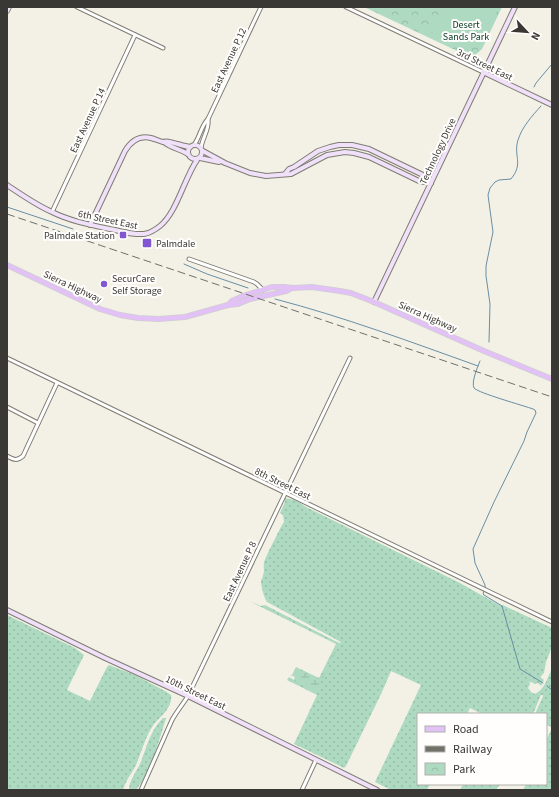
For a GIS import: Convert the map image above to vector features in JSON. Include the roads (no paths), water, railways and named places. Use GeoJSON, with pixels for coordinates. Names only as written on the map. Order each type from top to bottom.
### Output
{"type":"FeatureCollection","features":[{"type":"Feature","properties":{"kind":"main road","name":"Sierra Highway"},"geometry":{"type":"LineString","coordinates":[[7,265],[100,309],[120,315],[138,318],[159,319],[185,317],[293,288]]}},
{"type":"Feature","properties":{"kind":"main road","name":"Sierra Highway"},"geometry":{"type":"LineString","coordinates":[[228,305],[232,301],[272,288],[312,287],[340,291],[374,302],[484,351],[552,379]]}},
{"type":"Feature","properties":{"kind":"street"},"geometry":{"type":"LineString","coordinates":[[7,11],[9,7]]}},
{"type":"Feature","properties":{"kind":"street"},"geometry":{"type":"LineString","coordinates":[[77,7],[163,48]]}},
{"type":"Feature","properties":{"kind":"street","name":"East Avenue P 12"},"geometry":{"type":"LineString","coordinates":[[192,146],[198,139],[208,119],[261,7]]}},
{"type":"Feature","properties":{"kind":"street","name":"3rd Street East"},"geometry":{"type":"LineString","coordinates":[[346,7],[552,105]]}},
{"type":"Feature","properties":{"kind":"street","name":"Technology Drive"},"geometry":{"type":"LineString","coordinates":[[374,302],[515,7]]}},
{"type":"Feature","properties":{"kind":"street","name":"East Avenue P 14"},"geometry":{"type":"LineString","coordinates":[[52,212],[135,35]]}},
{"type":"Feature","properties":{"kind":"street","name":"East Avenue P 12"},"geometry":{"type":"LineString","coordinates":[[202,149],[202,140],[209,124],[208,119]]}},
{"type":"Feature","properties":{"kind":"street"},"geometry":{"type":"LineString","coordinates":[[90,224],[125,151],[135,139],[141,137],[150,138],[163,142],[188,154],[192,159],[225,163]]}},
{"type":"Feature","properties":{"kind":"street"},"geometry":{"type":"LineString","coordinates":[[163,142],[169,141],[182,146],[198,146],[225,163],[250,173],[266,176],[292,174],[327,155],[345,152],[362,154],[419,181],[431,183]]}},
{"type":"Feature","properties":{"kind":"street"},"geometry":{"type":"LineString","coordinates":[[285,174],[288,169],[294,167],[318,151],[339,145],[352,145],[369,149],[422,175],[431,183]]}},
{"type":"Feature","properties":{"kind":"street"},"geometry":{"type":"LineString","coordinates":[[188,154],[188,150],[192,146]]}},
{"type":"Feature","properties":{"kind":"street"},"geometry":{"type":"LineString","coordinates":[[199,159],[202,156],[202,149]]}},
{"type":"Feature","properties":{"kind":"street","name":"6th Street East"},"geometry":{"type":"LineString","coordinates":[[7,185],[38,205],[69,219],[133,234],[143,234],[160,226],[168,217],[191,168],[199,159]]}},
{"type":"Feature","properties":{"kind":"street"},"geometry":{"type":"LineString","coordinates":[[189,259],[254,282],[263,290]]}},
{"type":"Feature","properties":{"kind":"street","name":"8th Street East"},"geometry":{"type":"LineString","coordinates":[[7,358],[552,622]]}},
{"type":"Feature","properties":{"kind":"street","name":"East Avenue P 8"},"geometry":{"type":"LineString","coordinates":[[141,790],[172,720],[188,696],[350,358]]}},
{"type":"Feature","properties":{"kind":"street"},"geometry":{"type":"LineString","coordinates":[[7,456],[14,460],[23,456],[57,383]]}},
{"type":"Feature","properties":{"kind":"street"},"geometry":{"type":"LineString","coordinates":[[7,407],[38,423]]}},
{"type":"Feature","properties":{"kind":"street","name":"10th Street East"},"geometry":{"type":"LineString","coordinates":[[7,610],[105,658],[188,696],[377,790]]}},
{"type":"Feature","properties":{"kind":"street"},"geometry":{"type":"LineString","coordinates":[[302,790],[316,760]]}},
{"type":"Feature","properties":{"kind":"street"},"geometry":{"type":"LineString","coordinates":[[364,790],[366,785]]}},
{"type":"Feature","properties":{"kind":"waterway"},"geometry":{"type":"LineString","coordinates":[[534,87],[552,64]]}},
{"type":"Feature","properties":{"kind":"waterway"},"geometry":{"type":"LineString","coordinates":[[489,342],[490,304],[486,266],[493,232],[488,195],[490,188],[495,182],[499,180],[511,179],[515,173],[518,164],[518,140],[528,122],[541,106]]}},
{"type":"Feature","properties":{"kind":"waterway"},"geometry":{"type":"LineString","coordinates":[[7,207],[73,229]]}},
{"type":"Feature","properties":{"kind":"waterway"},"geometry":{"type":"LineString","coordinates":[[184,264],[207,274],[248,288]]}},
{"type":"Feature","properties":{"kind":"waterway"},"geometry":{"type":"LineString","coordinates":[[275,299],[352,322],[478,366]]}},
{"type":"Feature","properties":{"kind":"waterway"},"geometry":{"type":"LineString","coordinates":[[480,361],[474,378],[474,388],[492,396],[533,409],[536,413],[473,549],[475,563],[485,588]]}},
{"type":"Feature","properties":{"kind":"waterway"},"geometry":{"type":"LineString","coordinates":[[484,591],[484,595],[502,606],[520,669],[543,683]]}},
{"type":"Feature","properties":{"kind":"waterway"},"geometry":{"type":"LineString","coordinates":[[547,686],[552,690]]}},
{"type":"Feature","properties":{"kind":"railway"},"geometry":{"type":"LineString","coordinates":[[7,214],[552,397]]}},
{"type":"Feature","properties":{"kind":"place","name":"Palmdale Station"},"geometry":{"type":"Point","coordinates":[123,235]}},
{"type":"Feature","properties":{"kind":"place","name":"Palmdale"},"geometry":{"type":"Point","coordinates":[147,243]}},
{"type":"Feature","properties":{"kind":"place","name":"SecurCare Self Storage"},"geometry":{"type":"Point","coordinates":[104,284]}},
{"type":"Feature","properties":{"kind":"park label","name":"Desert Sands Park"},"geometry":{"type":"Point","coordinates":[466,30]}}]}
